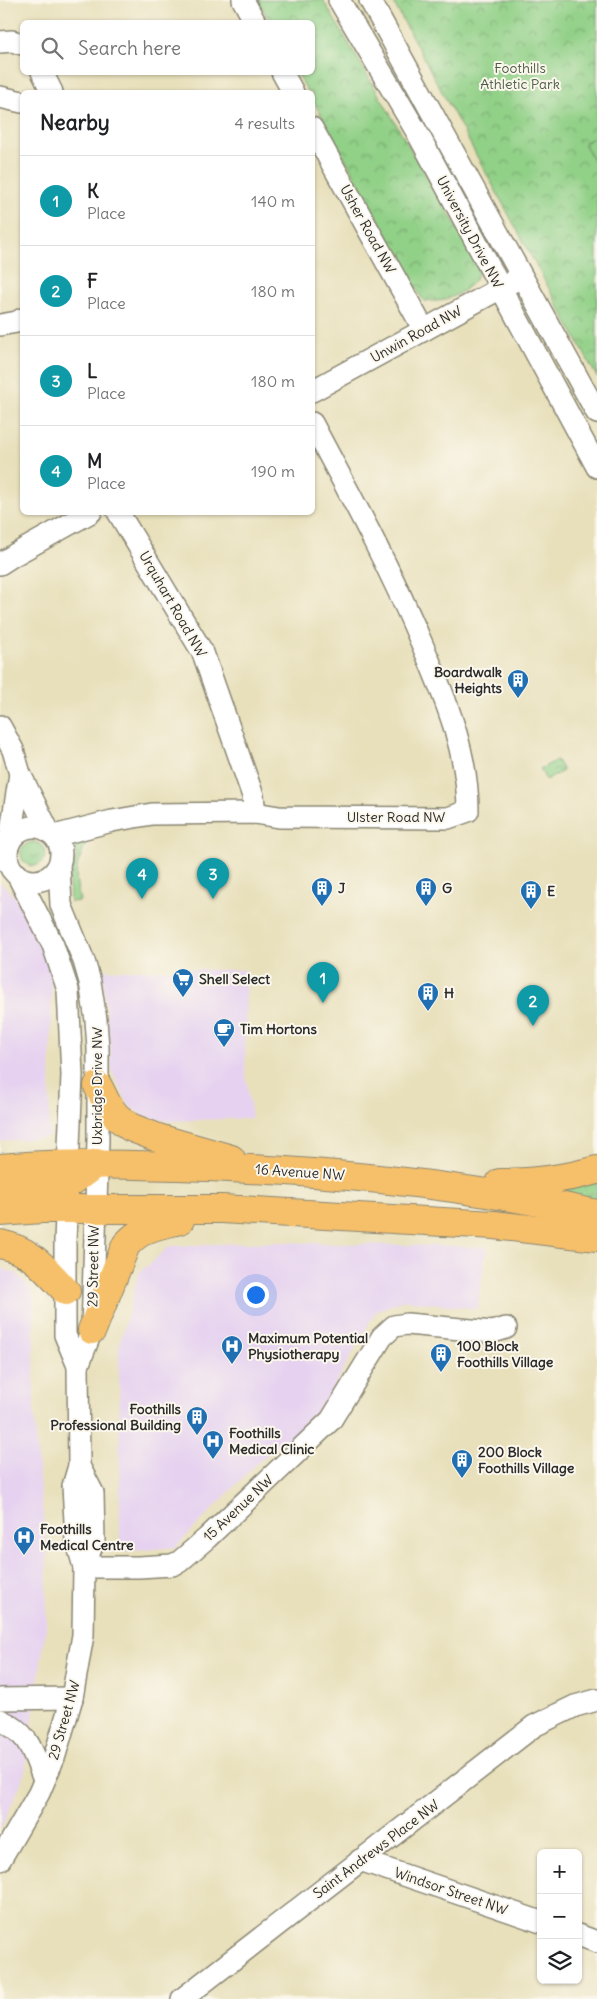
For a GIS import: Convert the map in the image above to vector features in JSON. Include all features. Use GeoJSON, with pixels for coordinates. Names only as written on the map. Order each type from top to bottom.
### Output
{"type":"FeatureCollection","features":[{"type":"Feature","properties":{"kind":"highway"},"geometry":{"type":"LineString","coordinates":[[98,1086],[107,1104],[116,1116],[130,1127],[158,1138],[197,1148],[256,1168]]}},
{"type":"Feature","properties":{"kind":"highway","name":"16 Avenue NW"},"geometry":{"type":"LineString","coordinates":[[0,1168],[40,1164],[94,1208],[222,1209],[494,1225],[597,1237]]}},
{"type":"Feature","properties":{"kind":"highway","name":"16 Avenue NW"},"geometry":{"type":"LineString","coordinates":[[0,1212],[67,1186],[96,1164],[256,1168],[333,1174],[458,1188],[520,1198],[597,1214]]}},
{"type":"Feature","properties":{"kind":"highway"},"geometry":{"type":"LineString","coordinates":[[458,1188],[488,1183],[529,1183],[556,1180],[597,1170]]}},
{"type":"Feature","properties":{"kind":"highway"},"geometry":{"type":"LineString","coordinates":[[0,1191],[67,1186]]}},
{"type":"Feature","properties":{"kind":"highway"},"geometry":{"type":"LineString","coordinates":[[92,1330],[118,1262],[126,1245],[134,1236],[146,1228],[222,1209]]}},
{"type":"Feature","properties":{"kind":"highway"},"geometry":{"type":"LineString","coordinates":[[0,1244],[13,1247],[33,1257],[66,1292]]}},
{"type":"Feature","properties":{"kind":"street"},"geometry":{"type":"LineString","coordinates":[[243,0],[254,20]]}},
{"type":"Feature","properties":{"kind":"street","name":"University Drive NW"},"geometry":{"type":"LineString","coordinates":[[339,0],[418,134],[597,467]]}},
{"type":"Feature","properties":{"kind":"street","name":"University Drive NW"},"geometry":{"type":"LineString","coordinates":[[370,0],[597,413]]}},
{"type":"Feature","properties":{"kind":"street"},"geometry":{"type":"LineString","coordinates":[[0,42],[12,41],[20,43]]}},
{"type":"Feature","properties":{"kind":"street"},"geometry":{"type":"LineString","coordinates":[[44,75],[51,90]]}},
{"type":"Feature","properties":{"kind":"street"},"geometry":{"type":"LineString","coordinates":[[284,75],[292,90]]}},
{"type":"Feature","properties":{"kind":"street"},"geometry":{"type":"LineString","coordinates":[[0,97],[20,102]]}},
{"type":"Feature","properties":{"kind":"street","name":"Usher Road NW"},"geometry":{"type":"LineString","coordinates":[[315,139],[320,158],[424,330]]}},
{"type":"Feature","properties":{"kind":"street","name":"Unwin Road NW"},"geometry":{"type":"LineString","coordinates":[[315,389],[521,277]]}},
{"type":"Feature","properties":{"kind":"street"},"geometry":{"type":"LineString","coordinates":[[0,325],[20,320]]}},
{"type":"Feature","properties":{"kind":"street","name":"Ulster Road NW"},"geometry":{"type":"LineString","coordinates":[[52,834],[152,814],[255,813],[279,817],[448,818],[468,810],[468,786],[461,747],[436,676],[376,542],[315,429]]}},
{"type":"Feature","properties":{"kind":"street"},"geometry":{"type":"LineString","coordinates":[[0,564],[86,515]]}},
{"type":"Feature","properties":{"kind":"street","name":"Urquhart Road NW"},"geometry":{"type":"LineString","coordinates":[[120,515],[203,653],[253,796],[255,813]]}},
{"type":"Feature","properties":{"kind":"street"},"geometry":{"type":"LineString","coordinates":[[0,726],[13,750],[20,774],[61,850],[58,865],[54,872],[40,880],[32,881],[16,874],[8,860],[20,774]]}},
{"type":"Feature","properties":{"kind":"street"},"geometry":{"type":"LineString","coordinates":[[9,844],[19,832],[26,828],[34,827],[52,834]]}},
{"type":"Feature","properties":{"kind":"street","name":"Uxbridge Drive NW"},"geometry":{"type":"LineString","coordinates":[[58,865],[61,905],[84,960],[90,982],[96,1020],[98,1086],[96,1164]]}},
{"type":"Feature","properties":{"kind":"street","name":"Uxbridge Drive NW"},"geometry":{"type":"LineString","coordinates":[[16,874],[53,945],[68,990],[72,1075],[67,1186]]}},
{"type":"Feature","properties":{"kind":"street","name":"29 Street NW"},"geometry":{"type":"LineString","coordinates":[[0,1860],[39,1793],[61,1737],[72,1698],[83,1635],[84,1567],[94,1540],[93,1493],[79,1466],[78,1366],[92,1330],[96,1164]]}},
{"type":"Feature","properties":{"kind":"street","name":"29 Street NW"},"geometry":{"type":"LineString","coordinates":[[67,1186],[65,1335],[78,1366]]}},
{"type":"Feature","properties":{"kind":"street","name":"15 Avenue NW"},"geometry":{"type":"LineString","coordinates":[[84,1567],[139,1567],[172,1565],[179,1562],[332,1420],[382,1336],[394,1326],[409,1324],[493,1332],[506,1328]]}},
{"type":"Feature","properties":{"kind":"street"},"geometry":{"type":"LineString","coordinates":[[0,1699],[72,1698]]}},
{"type":"Feature","properties":{"kind":"street","name":"Saint Andrews Place NW"},"geometry":{"type":"LineString","coordinates":[[182,1999],[534,1726],[575,1706],[597,1700]]}},
{"type":"Feature","properties":{"kind":"street"},"geometry":{"type":"LineString","coordinates":[[575,1706],[597,1714]]}},
{"type":"Feature","properties":{"kind":"street"},"geometry":{"type":"LineString","coordinates":[[0,1720],[12,1725],[26,1738],[44,1780]]}},
{"type":"Feature","properties":{"kind":"street","name":"Windsor Street NW"},"geometry":{"type":"LineString","coordinates":[[360,1860],[537,1921]]}},
{"type":"Feature","properties":{"kind":"street"},"geometry":{"type":"LineString","coordinates":[[582,1936],[597,1942]]}},
{"type":"Feature","properties":{"kind":"shaded area"},"geometry":{"type":"Polygon","coordinates":[[[0,882],[23,905],[52,970],[49,1137],[0,1141],[0,882]]]}},
{"type":"Feature","properties":{"kind":"shaded area"},"geometry":{"type":"Polygon","coordinates":[[[102,970],[246,970],[245,1070],[252,1118],[168,1121],[147,1118],[129,1106],[112,1071],[102,970]]]}},
{"type":"Feature","properties":{"kind":"shaded area"},"geometry":{"type":"Polygon","coordinates":[[[272,1242],[487,1247],[477,1309],[404,1300],[376,1311],[317,1416],[256,1464],[176,1547],[120,1552],[119,1346],[139,1273],[170,1246],[272,1242]]]}},
{"type":"Feature","properties":{"kind":"shaded area","name":"Foothills Medical Centre"},"geometry":{"type":"Polygon","coordinates":[[[0,1268],[16,1273],[32,1290],[34,1298],[34,1414],[40,1491],[47,1544],[47,1567],[46,1628],[25,1770],[0,1830],[0,1268]]]}},
{"type":"Feature","properties":{"kind":"green space"},"geometry":{"type":"Polygon","coordinates":[[[258,0],[323,0],[479,266],[477,276],[473,282],[459,294],[442,300],[428,300],[426,302],[421,297],[315,104],[315,90],[307,90],[298,75],[315,75],[315,20],[269,20],[258,0]]]}},
{"type":"Feature","properties":{"kind":"green space","name":"Foothills Athletic Park"},"geometry":{"type":"Polygon","coordinates":[[[392,0],[597,0],[597,377],[392,0]]]}},
{"type":"Feature","properties":{"kind":"green space"},"geometry":{"type":"Polygon","coordinates":[[[597,136],[597,167],[584,143],[597,136]]]}},
{"type":"Feature","properties":{"kind":"green space"},"geometry":{"type":"Polygon","coordinates":[[[557,760],[563,771],[546,780],[540,769],[557,760]]]}},
{"type":"Feature","properties":{"kind":"green space"},"geometry":{"type":"Polygon","coordinates":[[[83,835],[88,839],[76,875],[80,901],[70,902],[69,880],[77,855],[74,837],[83,835]]]}},
{"type":"Feature","properties":{"kind":"green space"},"geometry":{"type":"Polygon","coordinates":[[[33,842],[42,845],[45,854],[42,863],[33,866],[24,863],[21,854],[24,845],[33,842]]]}},
{"type":"Feature","properties":{"kind":"green space"},"geometry":{"type":"Polygon","coordinates":[[[597,1182],[597,1206],[549,1192],[597,1182]]]}},
{"type":"Feature","properties":{"kind":"place","name":"Boardwalk Heights"},"geometry":{"type":"Point","coordinates":[518,699]}},
{"type":"Feature","properties":{"kind":"place","name":"M"},"geometry":{"type":"Point","coordinates":[142,899]}},
{"type":"Feature","properties":{"kind":"place","name":"L"},"geometry":{"type":"Point","coordinates":[213,899]}},
{"type":"Feature","properties":{"kind":"place","name":"J"},"geometry":{"type":"Point","coordinates":[322,907]}},
{"type":"Feature","properties":{"kind":"place","name":"G"},"geometry":{"type":"Point","coordinates":[426,907]}},
{"type":"Feature","properties":{"kind":"place","name":"E"},"geometry":{"type":"Point","coordinates":[531,910]}},
{"type":"Feature","properties":{"kind":"place","name":"Shell Select"},"geometry":{"type":"Point","coordinates":[183,998]}},
{"type":"Feature","properties":{"kind":"place","name":"K"},"geometry":{"type":"Point","coordinates":[323,1003]}},
{"type":"Feature","properties":{"kind":"place","name":"H"},"geometry":{"type":"Point","coordinates":[428,1012]}},
{"type":"Feature","properties":{"kind":"place","name":"F"},"geometry":{"type":"Point","coordinates":[533,1026]}},
{"type":"Feature","properties":{"kind":"place","name":"Tim Hortons"},"geometry":{"type":"Point","coordinates":[224,1048]}},
{"type":"Feature","properties":{"kind":"place","name":"Maximum Potential Physiotherapy"},"geometry":{"type":"Point","coordinates":[232,1365]}},
{"type":"Feature","properties":{"kind":"place","name":"100 Block Foothills Village"},"geometry":{"type":"Point","coordinates":[441,1373]}},
{"type":"Feature","properties":{"kind":"place","name":"Foothills Professional Building"},"geometry":{"type":"Point","coordinates":[197,1436]}},
{"type":"Feature","properties":{"kind":"place","name":"Foothills Medical Clinic"},"geometry":{"type":"Point","coordinates":[213,1460]}},
{"type":"Feature","properties":{"kind":"place","name":"200 Block Foothills Village"},"geometry":{"type":"Point","coordinates":[462,1479]}},
{"type":"Feature","properties":{"kind":"place","name":"Foothills Medical Centre"},"geometry":{"type":"Point","coordinates":[24,1556]}}]}
